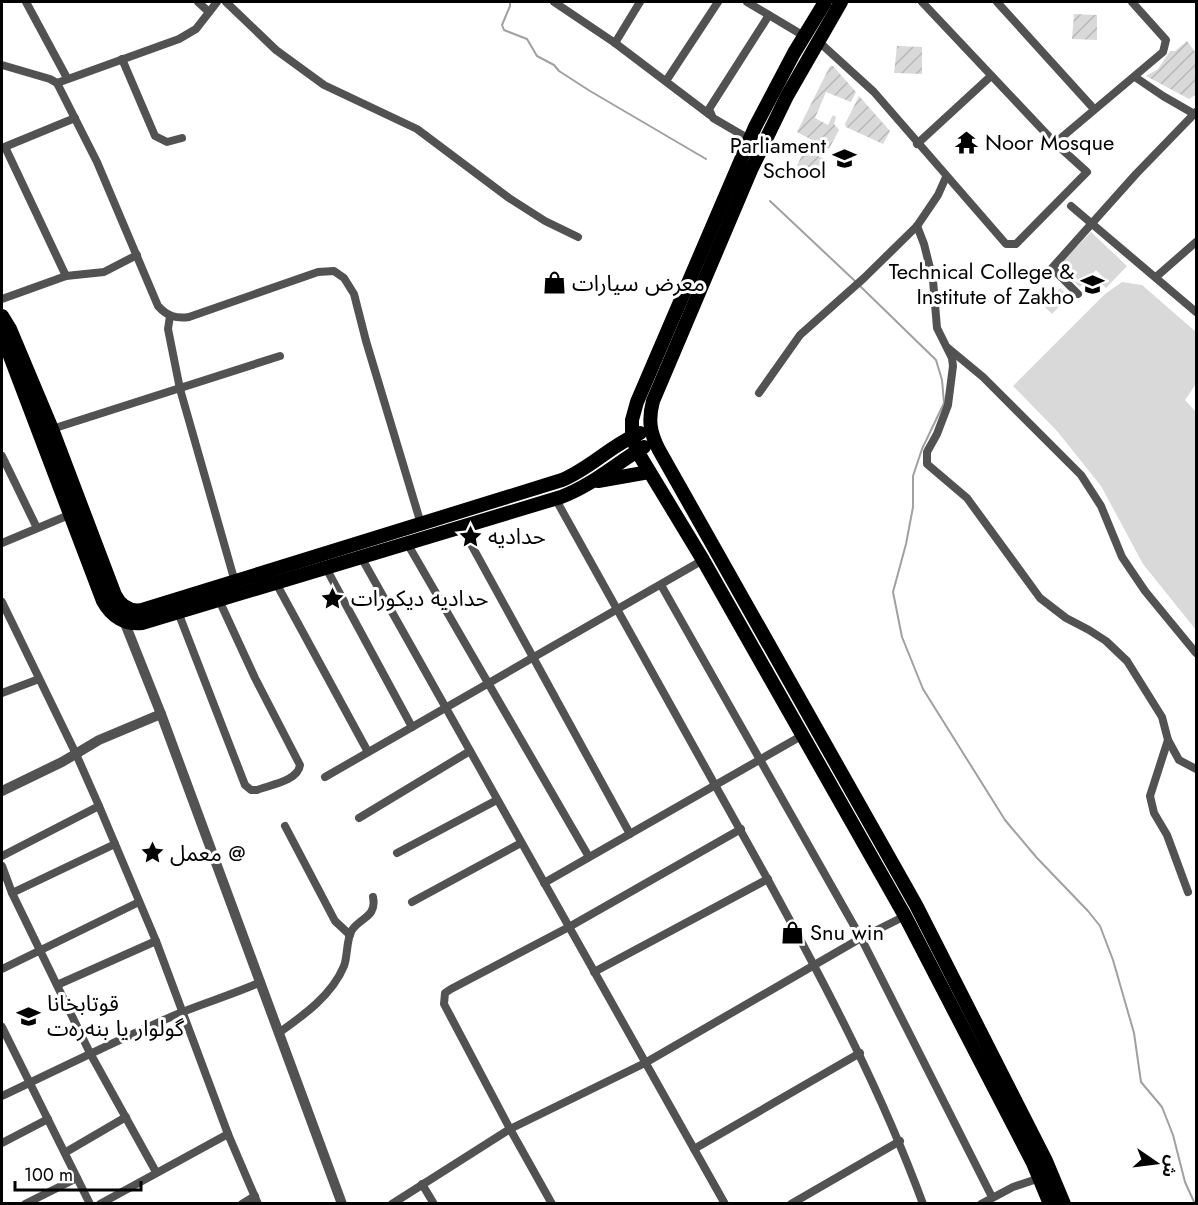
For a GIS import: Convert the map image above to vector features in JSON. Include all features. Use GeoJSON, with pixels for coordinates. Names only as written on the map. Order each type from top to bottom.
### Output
{"type":"FeatureCollection","features":[{"type":"Feature","properties":{"kind":"main road"},"geometry":{"type":"LineString","coordinates":[[825,2],[774,90],[749,139],[641,390],[634,413],[632,436],[637,451],[703,560],[904,916],[1040,1178],[1050,1203]]}},
{"type":"Feature","properties":{"kind":"main road"},"geometry":{"type":"LineString","coordinates":[[841,2],[787,96],[751,170],[653,401],[649,418],[652,435],[916,906],[1046,1161],[1064,1203]]}},
{"type":"Feature","properties":{"kind":"main road"},"geometry":{"type":"LineString","coordinates":[[2,316],[10,329],[52,429],[115,595],[126,615],[142,622],[555,498],[593,482],[637,451],[652,435]]}},
{"type":"Feature","properties":{"kind":"main road"},"geometry":{"type":"LineString","coordinates":[[2,335],[69,515],[106,606],[115,616],[126,615],[235,582],[562,480],[587,467],[632,436],[652,435]]}},
{"type":"Feature","properties":{"kind":"main road"},"geometry":{"type":"LineString","coordinates":[[587,467],[593,482]]}},
{"type":"Feature","properties":{"kind":"main road"},"geometry":{"type":"LineString","coordinates":[[593,482],[649,472]]}},
{"type":"Feature","properties":{"kind":"street"},"geometry":{"type":"LineString","coordinates":[[26,2],[67,78]]}},
{"type":"Feature","properties":{"kind":"street"},"geometry":{"type":"LineString","coordinates":[[198,2],[209,12]]}},
{"type":"Feature","properties":{"kind":"street"},"geometry":{"type":"LineString","coordinates":[[57,83],[178,39],[195,28],[217,2]]}},
{"type":"Feature","properties":{"kind":"street"},"geometry":{"type":"LineString","coordinates":[[226,2],[276,50],[324,85],[417,129],[509,198],[578,237]]}},
{"type":"Feature","properties":{"kind":"street"},"geometry":{"type":"LineString","coordinates":[[615,43],[640,2]]}},
{"type":"Feature","properties":{"kind":"street"},"geometry":{"type":"LineString","coordinates":[[666,81],[718,2]]}},
{"type":"Feature","properties":{"kind":"street"},"geometry":{"type":"LineString","coordinates":[[747,2],[804,36]]}},
{"type":"Feature","properties":{"kind":"street"},"geometry":{"type":"LineString","coordinates":[[818,41],[873,92],[1006,244],[1016,244],[1088,172],[1056,143],[922,2]]}},
{"type":"Feature","properties":{"kind":"street"},"geometry":{"type":"LineString","coordinates":[[1056,143],[1163,52],[1166,40],[1132,2]]}},
{"type":"Feature","properties":{"kind":"street"},"geometry":{"type":"LineString","coordinates":[[560,3],[712,118],[749,139]]}},
{"type":"Feature","properties":{"kind":"street"},"geometry":{"type":"LineString","coordinates":[[1002,3],[1094,109]]}},
{"type":"Feature","properties":{"kind":"street"},"geometry":{"type":"LineString","coordinates":[[710,115],[710,109],[769,15]]}},
{"type":"Feature","properties":{"kind":"street"},"geometry":{"type":"LineString","coordinates":[[122,59],[155,136],[167,142],[182,138]]}},
{"type":"Feature","properties":{"kind":"street"},"geometry":{"type":"LineString","coordinates":[[2,65],[57,83],[97,162],[158,306],[170,315],[176,318],[189,317],[318,272],[334,271],[344,278],[354,294],[421,524]]}},
{"type":"Feature","properties":{"kind":"street"},"geometry":{"type":"LineString","coordinates":[[917,144],[991,76]]}},
{"type":"Feature","properties":{"kind":"street"},"geometry":{"type":"LineString","coordinates":[[1078,294],[1052,268],[1196,114],[1135,77]]}},
{"type":"Feature","properties":{"kind":"street"},"geometry":{"type":"LineString","coordinates":[[66,276],[3,147],[75,118]]}},
{"type":"Feature","properties":{"kind":"street"},"geometry":{"type":"LineString","coordinates":[[759,393],[800,335],[847,294],[917,226],[938,195],[946,177]]}},
{"type":"Feature","properties":{"kind":"street"},"geometry":{"type":"LineString","coordinates":[[1071,206],[1197,312]]}},
{"type":"Feature","properties":{"kind":"street"},"geometry":{"type":"LineString","coordinates":[[917,226],[933,280],[937,328],[952,358],[953,366],[952,390],[944,420],[927,452],[927,464],[967,498],[1040,598],[1066,618],[1106,641],[1127,662],[1162,717],[1168,740],[1179,760],[1197,769]]}},
{"type":"Feature","properties":{"kind":"street"},"geometry":{"type":"LineString","coordinates":[[1156,277],[1197,242]]}},
{"type":"Feature","properties":{"kind":"street"},"geometry":{"type":"LineString","coordinates":[[2,299],[66,276],[104,272],[137,255]]}},
{"type":"Feature","properties":{"kind":"street"},"geometry":{"type":"LineString","coordinates":[[170,315],[168,329],[180,388],[235,582]]}},
{"type":"Feature","properties":{"kind":"street"},"geometry":{"type":"LineString","coordinates":[[944,344],[983,377],[1081,475],[1101,506],[1122,557],[1145,591],[1197,653]]}},
{"type":"Feature","properties":{"kind":"street"},"geometry":{"type":"LineString","coordinates":[[52,429],[280,356]]}},
{"type":"Feature","properties":{"kind":"street"},"geometry":{"type":"LineString","coordinates":[[2,456],[37,528]]}},
{"type":"Feature","properties":{"kind":"street"},"geometry":{"type":"LineString","coordinates":[[555,498],[815,964],[860,1053],[900,1141],[923,1203]]}},
{"type":"Feature","properties":{"kind":"street"},"geometry":{"type":"LineString","coordinates":[[2,543],[69,515]]}},
{"type":"Feature","properties":{"kind":"street"},"geometry":{"type":"LineString","coordinates":[[461,526],[630,834]]}},
{"type":"Feature","properties":{"kind":"street"},"geometry":{"type":"LineString","coordinates":[[407,543],[589,857]]}},
{"type":"Feature","properties":{"kind":"street"},"geometry":{"type":"LineString","coordinates":[[361,557],[725,1203]]}},
{"type":"Feature","properties":{"kind":"street"},"geometry":{"type":"LineString","coordinates":[[325,777],[703,560]]}},
{"type":"Feature","properties":{"kind":"street"},"geometry":{"type":"LineString","coordinates":[[326,568],[412,727]]}},
{"type":"Feature","properties":{"kind":"street"},"geometry":{"type":"LineString","coordinates":[[276,583],[368,752]]}},
{"type":"Feature","properties":{"kind":"street"},"geometry":{"type":"LineString","coordinates":[[661,585],[861,938],[992,1197]]}},
{"type":"Feature","properties":{"kind":"street"},"geometry":{"type":"LineString","coordinates":[[178,612],[245,785],[248,789],[257,790],[294,776],[299,771],[300,765],[255,678],[219,600]]}},
{"type":"Feature","properties":{"kind":"street"},"geometry":{"type":"LineString","coordinates":[[2,602],[76,754],[156,941],[228,1134],[257,1200],[242,1203]]}},
{"type":"Feature","properties":{"kind":"street"},"geometry":{"type":"LineString","coordinates":[[126,615],[342,1203]]}},
{"type":"Feature","properties":{"kind":"street"},"geometry":{"type":"LineString","coordinates":[[2,693],[39,679]]}},
{"type":"Feature","properties":{"kind":"street"},"geometry":{"type":"LineString","coordinates":[[2,791],[99,740],[161,714]]}},
{"type":"Feature","properties":{"kind":"street"},"geometry":{"type":"LineString","coordinates":[[544,884],[803,735]]}},
{"type":"Feature","properties":{"kind":"street"},"geometry":{"type":"LineString","coordinates":[[1168,740],[1150,796],[1154,813],[1167,835],[1188,892]]}},
{"type":"Feature","properties":{"kind":"street"},"geometry":{"type":"LineString","coordinates":[[359,818],[470,751]]}},
{"type":"Feature","properties":{"kind":"street"},"geometry":{"type":"LineString","coordinates":[[397,854],[497,800]]}},
{"type":"Feature","properties":{"kind":"street"},"geometry":{"type":"LineString","coordinates":[[2,856],[99,806]]}},
{"type":"Feature","properties":{"kind":"street"},"geometry":{"type":"LineString","coordinates":[[285,826],[334,921],[350,935]]}},
{"type":"Feature","properties":{"kind":"street"},"geometry":{"type":"LineString","coordinates":[[552,1203],[444,1004],[444,996],[451,989],[569,927],[741,829]]}},
{"type":"Feature","properties":{"kind":"street"},"geometry":{"type":"LineString","coordinates":[[412,902],[521,843]]}},
{"type":"Feature","properties":{"kind":"street"},"geometry":{"type":"LineString","coordinates":[[12,893],[115,844]]}},
{"type":"Feature","properties":{"kind":"street"},"geometry":{"type":"LineString","coordinates":[[2,866],[12,893],[90,1053],[156,1172]]}},
{"type":"Feature","properties":{"kind":"street"},"geometry":{"type":"LineString","coordinates":[[594,972],[768,879]]}},
{"type":"Feature","properties":{"kind":"street"},"geometry":{"type":"LineString","coordinates":[[280,1032],[311,1009],[335,982],[346,959],[350,935],[355,927],[371,915],[374,906],[373,897]]}},
{"type":"Feature","properties":{"kind":"street"},"geometry":{"type":"LineString","coordinates":[[2,969],[139,902]]}},
{"type":"Feature","properties":{"kind":"street"},"geometry":{"type":"LineString","coordinates":[[392,1203],[510,1129],[645,1063],[815,964],[904,916]]}},
{"type":"Feature","properties":{"kind":"street"},"geometry":{"type":"LineString","coordinates":[[57,985],[156,941]]}},
{"type":"Feature","properties":{"kind":"street"},"geometry":{"type":"LineString","coordinates":[[2,1096],[90,1053],[183,1012],[235,994],[261,982]]}},
{"type":"Feature","properties":{"kind":"street"},"geometry":{"type":"LineString","coordinates":[[2,1027],[5,1044],[66,1152],[90,1203]]}},
{"type":"Feature","properties":{"kind":"street"},"geometry":{"type":"LineString","coordinates":[[694,1149],[860,1053]]}},
{"type":"Feature","properties":{"kind":"street"},"geometry":{"type":"LineString","coordinates":[[66,1152],[126,1117]]}},
{"type":"Feature","properties":{"kind":"street"},"geometry":{"type":"LineString","coordinates":[[2,1143],[48,1119]]}},
{"type":"Feature","properties":{"kind":"street"},"geometry":{"type":"LineString","coordinates":[[100,1203],[228,1134]]}},
{"type":"Feature","properties":{"kind":"street"},"geometry":{"type":"LineString","coordinates":[[791,1203],[900,1141]]}},
{"type":"Feature","properties":{"kind":"street"},"geometry":{"type":"LineString","coordinates":[[25,1203],[43,1199],[77,1178]]}},
{"type":"Feature","properties":{"kind":"street"},"geometry":{"type":"LineString","coordinates":[[981,1203],[1040,1178]]}},
{"type":"Feature","properties":{"kind":"street"},"geometry":{"type":"LineString","coordinates":[[422,1184],[434,1203]]}},
{"type":"Feature","properties":{"kind":"shaded area"},"geometry":{"type":"Polygon","coordinates":[[[1074,14],[1097,15],[1097,40],[1072,39],[1074,14]]]}},
{"type":"Feature","properties":{"kind":"shaded area"},"geometry":{"type":"Polygon","coordinates":[[[1187,41],[1196,53],[1196,94],[1189,99],[1146,76],[1158,69],[1170,51],[1175,51],[1187,41]]]}},
{"type":"Feature","properties":{"kind":"shaded area"},"geometry":{"type":"Polygon","coordinates":[[[897,46],[922,47],[922,74],[894,73],[897,46]]]}},
{"type":"Feature","properties":{"kind":"shaded area"},"geometry":{"type":"Polygon","coordinates":[[[830,66],[833,66],[856,92],[851,102],[826,92],[815,118],[828,125],[833,115],[836,117],[834,124],[839,130],[829,149],[797,132],[830,66]]]}},
{"type":"Feature","properties":{"kind":"shaded area"},"geometry":{"type":"Polygon","coordinates":[[[859,96],[890,131],[883,144],[846,127],[845,124],[859,96]]]}},
{"type":"Feature","properties":{"kind":"shaded area"},"geometry":{"type":"Polygon","coordinates":[[[804,150],[825,159],[817,176],[797,166],[804,150]]]}},
{"type":"Feature","properties":{"kind":"shaded area"},"geometry":{"type":"Polygon","coordinates":[[[1091,232],[1127,266],[1106,288],[1101,283],[1105,279],[1096,270],[1080,287],[1058,266],[1091,232]]]}},
{"type":"Feature","properties":{"kind":"shaded area"},"geometry":{"type":"Polygon","coordinates":[[[1122,282],[1142,285],[1196,332],[1196,384],[1185,400],[1196,412],[1196,630],[1143,564],[1101,486],[1057,431],[1013,386],[1105,294],[1122,282]]]}},
{"type":"Feature","properties":{"kind":"shaded area"},"geometry":{"type":"Polygon","coordinates":[[[1060,288],[1069,296],[1052,314],[1044,306],[1060,288]]]}},
{"type":"Feature","properties":{"kind":"waterway"},"geometry":{"type":"LineString","coordinates":[[510,2],[502,25],[504,30],[527,39],[537,56],[554,65],[559,71],[590,91],[706,159]]}},
{"type":"Feature","properties":{"kind":"waterway"},"geometry":{"type":"LineString","coordinates":[[770,201],[856,282]]}},
{"type":"Feature","properties":{"kind":"waterway"},"geometry":{"type":"LineString","coordinates":[[860,286],[936,360],[942,380],[944,403],[922,449],[913,476],[913,507],[893,592],[902,637],[923,689],[1005,820],[1100,926],[1113,960],[1134,1033],[1141,1082],[1162,1107],[1173,1135],[1185,1182],[1195,1204]]}},
{"type":"Feature","properties":{"kind":"place","name":"Noor Mosque"},"geometry":{"type":"Point","coordinates":[967,142]}},
{"type":"Feature","properties":{"kind":"place","name":"Parliament School"},"geometry":{"type":"Point","coordinates":[844,158]}},
{"type":"Feature","properties":{"kind":"place","name":"معرض سيارات"},"geometry":{"type":"Point","coordinates":[554,283]}},
{"type":"Feature","properties":{"kind":"place","name":"Technical College & Institute of Zakho"},"geometry":{"type":"Point","coordinates":[1092,284]}},
{"type":"Feature","properties":{"kind":"place","name":"حداديه"},"geometry":{"type":"Point","coordinates":[470,536]}},
{"type":"Feature","properties":{"kind":"place","name":"حداديه ديكورات"},"geometry":{"type":"Point","coordinates":[333,598]}},
{"type":"Feature","properties":{"kind":"place","name":"معمل @"},"geometry":{"type":"Point","coordinates":[152,853]}},
{"type":"Feature","properties":{"kind":"place","name":"Snu win"},"geometry":{"type":"Point","coordinates":[792,932]}},
{"type":"Feature","properties":{"kind":"place","name":"قوتابخانا گولوار یا بنەرەت"},"geometry":{"type":"Point","coordinates":[29,1016]}}]}
